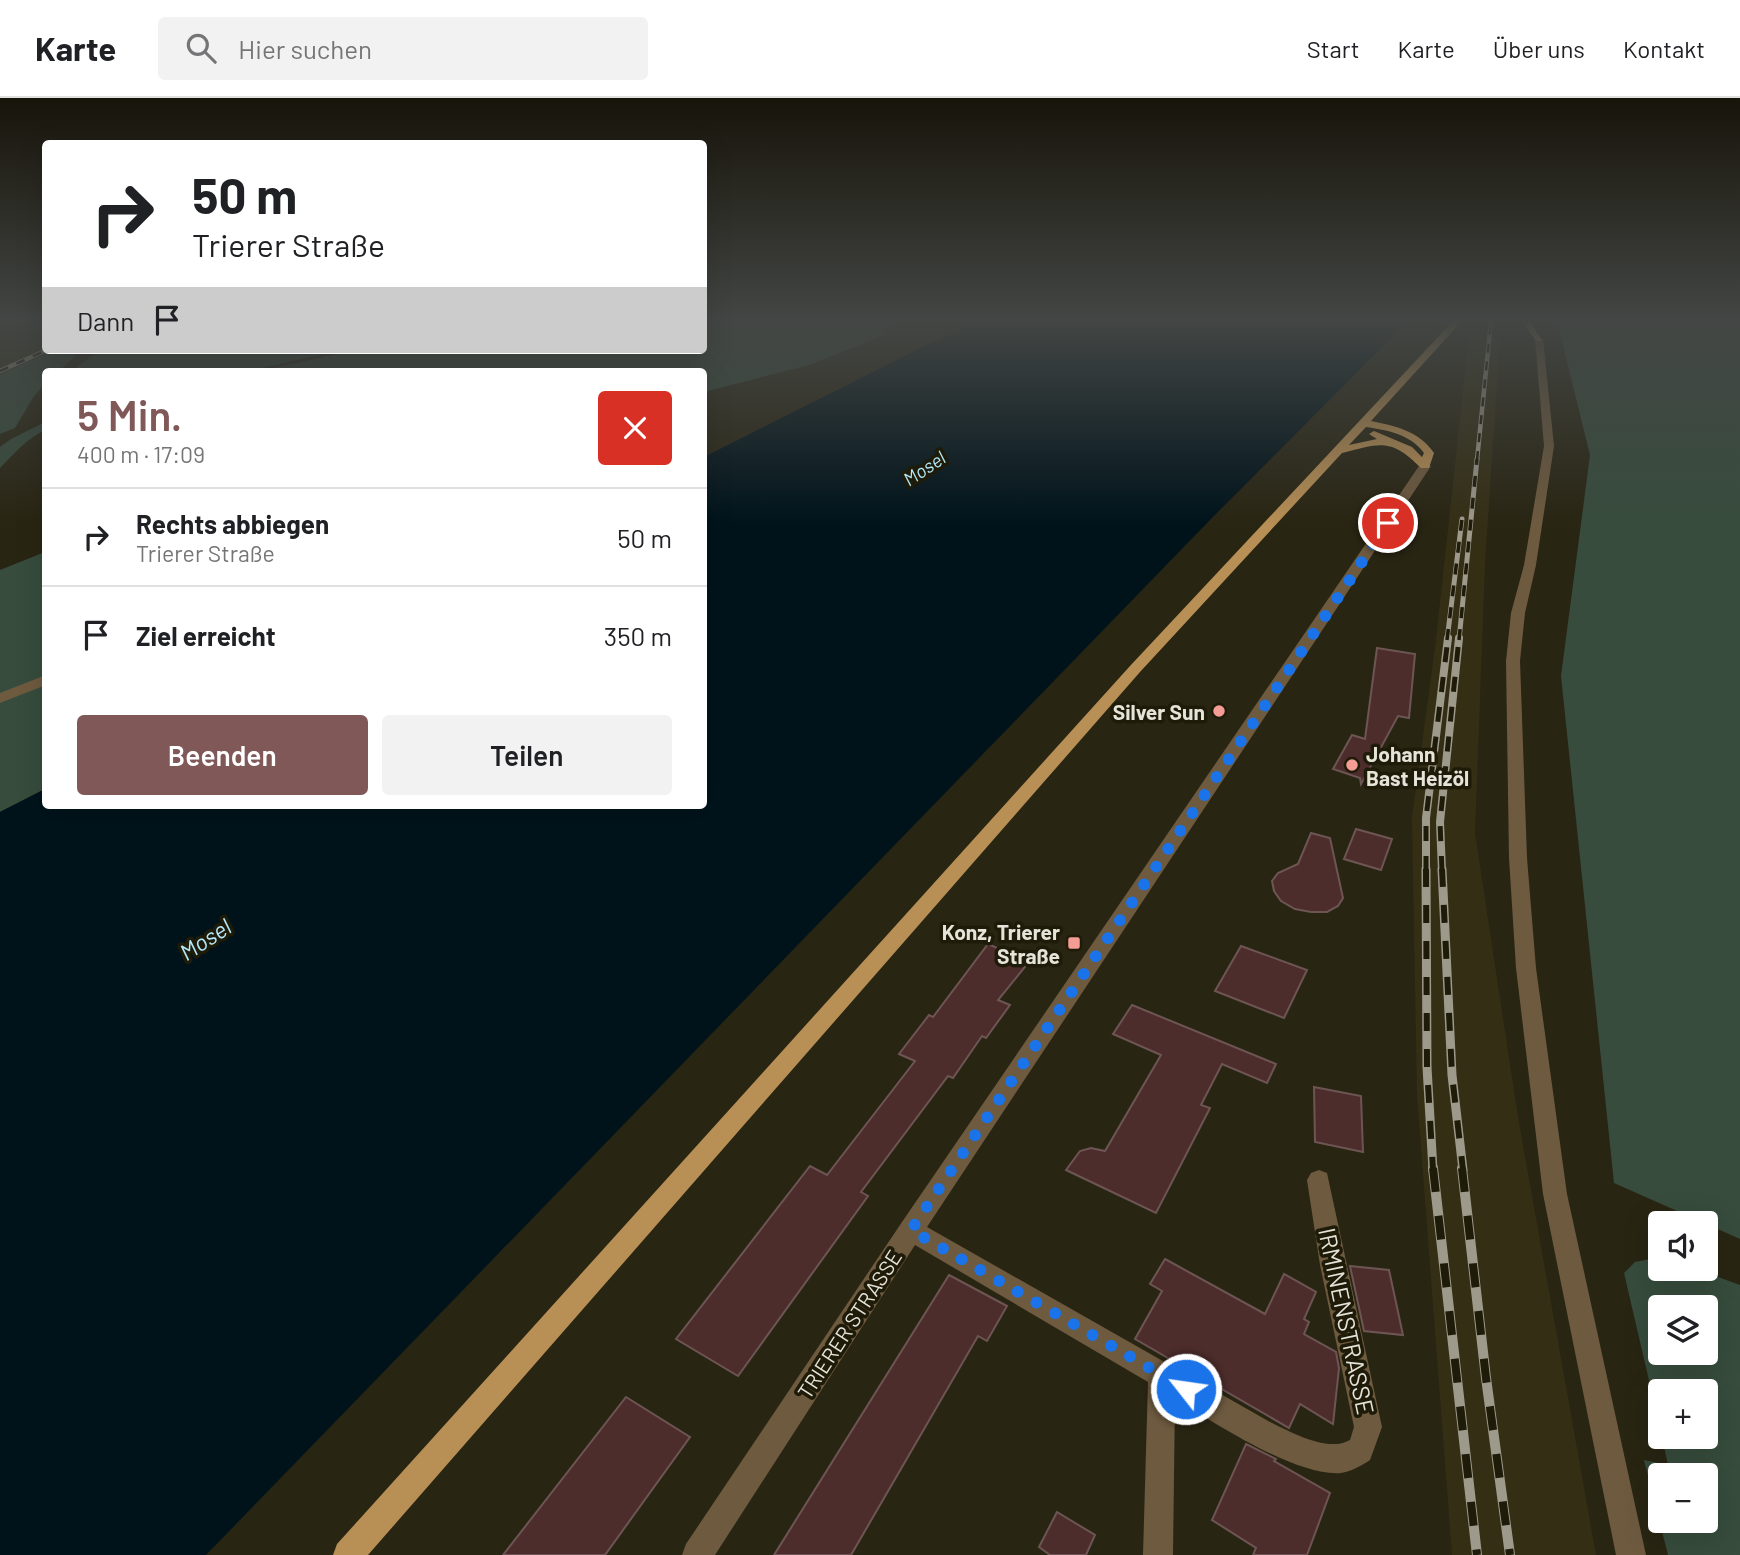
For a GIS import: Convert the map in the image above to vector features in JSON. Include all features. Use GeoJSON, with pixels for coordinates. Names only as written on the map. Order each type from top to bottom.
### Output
{"type":"FeatureCollection","features":[{"type":"Feature","properties":{"kind":"main road"},"geometry":{"type":"LineString","coordinates":[[348,1555],[1135,669],[1394,389]]}},
{"type":"Feature","properties":{"kind":"main road"},"geometry":{"type":"LineString","coordinates":[[1360,425],[1401,445],[1417,456],[1425,466]]}},
{"type":"Feature","properties":{"kind":"main road"},"geometry":{"type":"LineString","coordinates":[[1360,425],[1405,432],[1424,444],[1429,453],[1425,466]]}},
{"type":"Feature","properties":{"kind":"main road"},"geometry":{"type":"LineString","coordinates":[[1336,452],[1373,442],[1401,445]]}},
{"type":"Feature","properties":{"kind":"street"},"geometry":{"type":"LineString","coordinates":[[1545,389],[1549,446],[1531,565],[1518,613],[1513,661],[1518,858],[1526,968],[1555,1194],[1631,1555]]}},
{"type":"Feature","properties":{"kind":"street","name":"TRIERER STRASSE"},"geometry":{"type":"LineString","coordinates":[[697,1555],[911,1230],[1425,466]]}},
{"type":"Feature","properties":{"kind":"street"},"geometry":{"type":"LineString","coordinates":[[0,698],[42,681]]}},
{"type":"Feature","properties":{"kind":"street","name":"IRMINENSTRASSE"},"geometry":{"type":"LineString","coordinates":[[911,1230],[1283,1445],[1322,1458],[1351,1457],[1361,1451],[1368,1427],[1333,1265],[1319,1180]]}},
{"type":"Feature","properties":{"kind":"street"},"geometry":{"type":"LineString","coordinates":[[1158,1555],[1162,1375]]}},
{"type":"Feature","properties":{"kind":"shaded area"},"geometry":{"type":"Polygon","coordinates":[[[1463,389],[1497,389],[1485,564],[1475,833],[1518,1117],[1596,1555],[1452,1555],[1417,1095],[1412,818],[1436,640],[1463,389]]]}},
{"type":"Feature","properties":{"kind":"green space"},"geometry":{"type":"Polygon","coordinates":[[[0,389],[40,389],[15,428],[0,434],[0,389]]]}},
{"type":"Feature","properties":{"kind":"green space"},"geometry":{"type":"Polygon","coordinates":[[[1574,389],[1740,389],[1740,1239],[1718,1229],[1718,1211],[1677,1211],[1614,1183],[1561,676],[1590,455],[1574,389]]]}},
{"type":"Feature","properties":{"kind":"green space"},"geometry":{"type":"Polygon","coordinates":[[[42,424],[42,432],[0,468],[0,447],[42,424]]]}},
{"type":"Feature","properties":{"kind":"green space"},"geometry":{"type":"Polygon","coordinates":[[[42,553],[42,791],[0,812],[0,570],[42,553]]]}},
{"type":"Feature","properties":{"kind":"green space"},"geometry":{"type":"Polygon","coordinates":[[[1648,1260],[1648,1281],[1718,1281],[1718,1277],[1740,1285],[1740,1555],[1668,1555],[1662,1533],[1718,1533],[1718,1463],[1668,1463],[1665,1449],[1718,1449],[1718,1379],[1649,1379],[1624,1273],[1635,1262],[1648,1260]]]}},
{"type":"Feature","properties":{"kind":"green space"},"geometry":{"type":"Polygon","coordinates":[[[1644,1460],[1658,1463],[1648,1463],[1648,1476],[1644,1460]]]}},
{"type":"Feature","properties":{"kind":"water","name":"Mosel"},"geometry":{"type":"Polygon","coordinates":[[[839,389],[1340,389],[1208,522],[206,1555],[0,1555],[0,812],[42,791],[42,809],[707,809],[707,455],[839,389]]]}},
{"type":"Feature","properties":{"kind":"building"},"geometry":{"type":"Polygon","coordinates":[[[1377,648],[1415,654],[1409,718],[1398,716],[1361,784],[1360,778],[1333,769],[1352,735],[1365,739],[1377,648]]]}},
{"type":"Feature","properties":{"kind":"building"},"geometry":{"type":"Polygon","coordinates":[[[1356,829],[1392,839],[1381,870],[1344,859],[1356,829]]]}},
{"type":"Feature","properties":{"kind":"building"},"geometry":{"type":"Polygon","coordinates":[[[1311,833],[1330,838],[1343,898],[1338,906],[1327,912],[1295,909],[1281,901],[1274,891],[1272,881],[1278,873],[1298,864],[1311,833]]]}},
{"type":"Feature","properties":{"kind":"building"},"geometry":{"type":"Polygon","coordinates":[[[988,944],[1029,962],[998,1000],[1010,1005],[986,1038],[982,1036],[953,1078],[948,1076],[861,1192],[868,1196],[738,1376],[676,1339],[810,1166],[827,1175],[915,1061],[899,1054],[929,1015],[933,1017],[988,944]]]}},
{"type":"Feature","properties":{"kind":"building"},"geometry":{"type":"Polygon","coordinates":[[[1241,946],[1307,970],[1284,1018],[1215,991],[1241,946]]]}},
{"type":"Feature","properties":{"kind":"building"},"geometry":{"type":"Polygon","coordinates":[[[1132,1005],[1276,1064],[1267,1083],[1222,1064],[1201,1105],[1210,1108],[1156,1213],[1066,1170],[1080,1151],[1091,1148],[1105,1151],[1161,1055],[1113,1034],[1132,1005]]]}},
{"type":"Feature","properties":{"kind":"building"},"geometry":{"type":"Polygon","coordinates":[[[1314,1087],[1361,1096],[1363,1152],[1315,1142],[1314,1087]]]}},
{"type":"Feature","properties":{"kind":"building"},"geometry":{"type":"Polygon","coordinates":[[[1165,1259],[1265,1314],[1284,1274],[1316,1292],[1304,1319],[1309,1322],[1304,1334],[1336,1352],[1339,1368],[1333,1424],[1300,1404],[1289,1428],[1135,1339],[1162,1291],[1150,1284],[1165,1259]]]}},
{"type":"Feature","properties":{"kind":"building"},"geometry":{"type":"Polygon","coordinates":[[[1350,1266],[1389,1270],[1403,1335],[1364,1331],[1350,1266]]]}},
{"type":"Feature","properties":{"kind":"building"},"geometry":{"type":"Polygon","coordinates":[[[949,1275],[1007,1306],[987,1341],[978,1336],[851,1555],[774,1555],[949,1275]]]}},
{"type":"Feature","properties":{"kind":"building"},"geometry":{"type":"Polygon","coordinates":[[[626,1397],[690,1437],[605,1555],[503,1555],[626,1397]]]}},
{"type":"Feature","properties":{"kind":"building"},"geometry":{"type":"Polygon","coordinates":[[[1246,1444],[1276,1459],[1274,1461],[1330,1493],[1307,1555],[1253,1555],[1256,1548],[1212,1520],[1246,1444]]]}},
{"type":"Feature","properties":{"kind":"building"},"geometry":{"type":"Polygon","coordinates":[[[1057,1512],[1095,1535],[1086,1555],[1050,1555],[1039,1547],[1057,1512]]]}},
{"type":"Feature","properties":{"kind":"railway"},"geometry":{"type":"LineString","coordinates":[[1477,460],[1484,389]]}},
{"type":"Feature","properties":{"kind":"railway"},"geometry":{"type":"LineString","coordinates":[[1459,640],[1477,459]]}},
{"type":"Feature","properties":{"kind":"railway"},"geometry":{"type":"LineString","coordinates":[[1447,640],[1462,519]]}},
{"type":"Feature","properties":{"kind":"railway"},"geometry":{"type":"LineString","coordinates":[[1426,869],[1426,818],[1448,638]]}},
{"type":"Feature","properties":{"kind":"railway"},"geometry":{"type":"LineString","coordinates":[[1442,871],[1440,822],[1459,638]]}},
{"type":"Feature","properties":{"kind":"railway"},"geometry":{"type":"LineString","coordinates":[[1426,869],[1427,1067],[1433,1170]]}},
{"type":"Feature","properties":{"kind":"railway"},"geometry":{"type":"LineString","coordinates":[[1442,869],[1452,1075],[1463,1170]]}},
{"type":"Feature","properties":{"kind":"railway"},"geometry":{"type":"LineString","coordinates":[[1433,1168],[1477,1555]]}},
{"type":"Feature","properties":{"kind":"railway"},"geometry":{"type":"LineString","coordinates":[[1462,1168],[1510,1555]]}},
{"type":"Feature","properties":{"kind":"place","name":"Silver Sun"},"geometry":{"type":"Point","coordinates":[1219,711]}},
{"type":"Feature","properties":{"kind":"place","name":"Johann Bast Heizöl"},"geometry":{"type":"Point","coordinates":[1352,765]}},
{"type":"Feature","properties":{"kind":"place","name":"Konz, Trierer Straße"},"geometry":{"type":"Point","coordinates":[1074,943]}},
{"type":"Feature","properties":{"kind":"route"},"geometry":{"type":"LineString","coordinates":[[1186,1389],[911,1230],[1388,523]]}}]}
